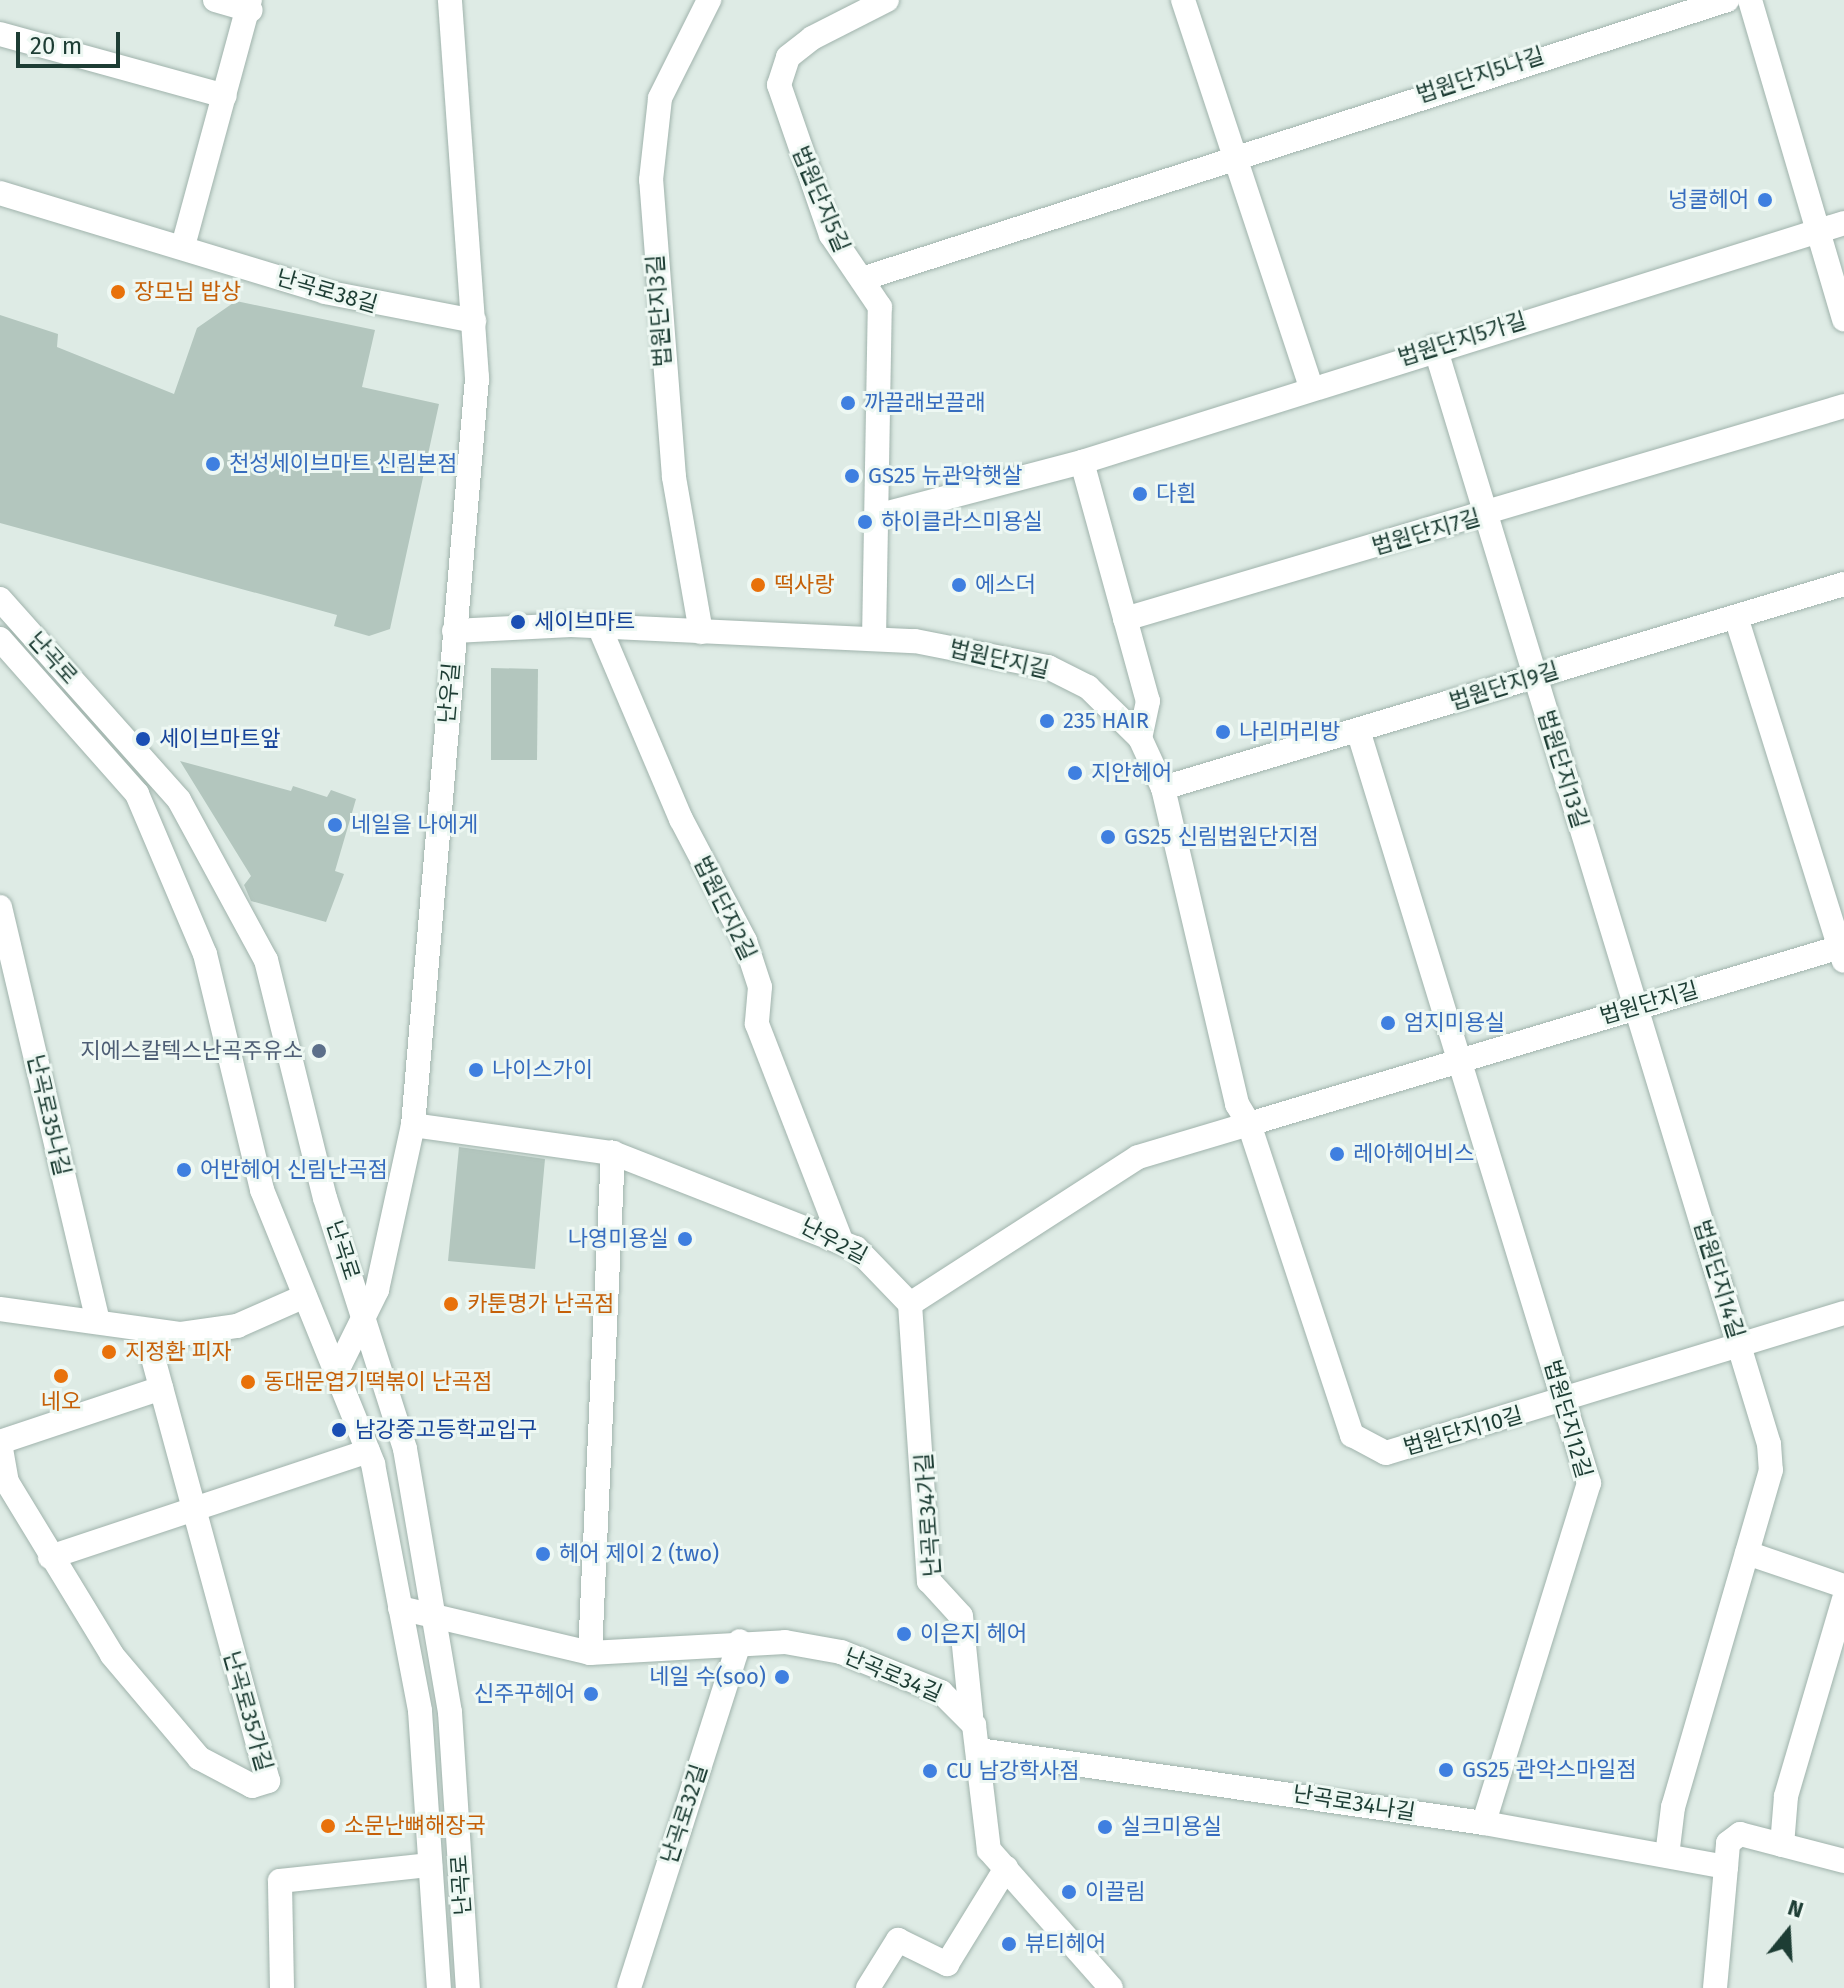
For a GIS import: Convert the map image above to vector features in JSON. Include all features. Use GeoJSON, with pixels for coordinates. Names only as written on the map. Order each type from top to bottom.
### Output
{"type":"FeatureCollection","features":[{"type":"Feature","properties":{"kind":"street"},"geometry":{"type":"LineString","coordinates":[[183,246],[250,5],[215,0]]}},
{"type":"Feature","properties":{"kind":"street","name":"난우길"},"geometry":{"type":"LineString","coordinates":[[336,1373],[365,1318],[413,1125],[477,378],[450,0]]}},
{"type":"Feature","properties":{"kind":"street","name":"법원단지3길"},"geometry":{"type":"LineString","coordinates":[[701,632],[674,477],[651,180],[660,98],[709,0]]}},
{"type":"Feature","properties":{"kind":"street","name":"법원단지5길"},"geometry":{"type":"LineString","coordinates":[[874,639],[880,515],[880,307],[865,278],[831,235],[779,85],[788,57],[800,47],[887,0]]}},
{"type":"Feature","properties":{"kind":"street"},"geometry":{"type":"LineString","coordinates":[[1183,0],[1311,386]]}},
{"type":"Feature","properties":{"kind":"street","name":"법원단지5나길"},"geometry":{"type":"LineString","coordinates":[[865,278],[1727,0]]}},
{"type":"Feature","properties":{"kind":"street"},"geometry":{"type":"LineString","coordinates":[[1750,0],[1834,226],[1844,319]]}},
{"type":"Feature","properties":{"kind":"street"},"geometry":{"type":"LineString","coordinates":[[0,34],[225,96]]}},
{"type":"Feature","properties":{"kind":"street","name":"난곡로38길"},"geometry":{"type":"LineString","coordinates":[[0,193],[183,246],[325,292],[474,321]]}},
{"type":"Feature","properties":{"kind":"street","name":"법원단지5가길"},"geometry":{"type":"LineString","coordinates":[[880,515],[1082,462],[1435,347],[1834,226]]}},
{"type":"Feature","properties":{"kind":"street","name":"법원단지13길"},"geometry":{"type":"LineString","coordinates":[[1435,347],[1636,1006]]}},
{"type":"Feature","properties":{"kind":"street","name":"법원단지7길"},"geometry":{"type":"LineString","coordinates":[[1125,619],[1486,515],[1844,406]]}},
{"type":"Feature","properties":{"kind":"street"},"geometry":{"type":"LineString","coordinates":[[1082,462],[1148,701],[1140,738]]}},
{"type":"Feature","properties":{"kind":"street","name":"법원단지9길"},"geometry":{"type":"LineString","coordinates":[[1163,788],[1535,675],[1737,620],[1844,584]]}},
{"type":"Feature","properties":{"kind":"street","name":"난곡로"},"geometry":{"type":"LineString","coordinates":[[0,599],[179,800],[266,960],[325,1198],[405,1449],[436,1618],[468,1988]]}},
{"type":"Feature","properties":{"kind":"street","name":"법원단지길"},"geometry":{"type":"LineString","coordinates":[[454,631],[599,626],[874,639],[1048,667],[1088,687],[1140,738],[1163,788],[1237,1104],[1249,1124],[1636,1006],[1843,952],[1737,620]]}},
{"type":"Feature","properties":{"kind":"street","name":"법원단지2길"},"geometry":{"type":"LineString","coordinates":[[599,626],[681,819],[745,941],[760,987],[757,1024],[841,1241]]}},
{"type":"Feature","properties":{"kind":"street","name":"난곡로"},"geometry":{"type":"LineString","coordinates":[[0,639],[137,794],[205,954],[262,1190],[368,1451],[420,1711],[439,1988]]}},
{"type":"Feature","properties":{"kind":"street"},"geometry":{"type":"LineString","coordinates":[[1358,730],[1459,1061]]}},
{"type":"Feature","properties":{"kind":"street","name":"난곡로35나길"},"geometry":{"type":"LineString","coordinates":[[0,907],[98,1322]]}},
{"type":"Feature","properties":{"kind":"street","name":"법원단지14길"},"geometry":{"type":"LineString","coordinates":[[1636,1006],[1739,1345],[1771,1470],[1673,1807],[1667,1856]]}},
{"type":"Feature","properties":{"kind":"street","name":"법원단지12길"},"geometry":{"type":"LineString","coordinates":[[1459,1061],[1589,1483],[1484,1823]]}},
{"type":"Feature","properties":{"kind":"street"},"geometry":{"type":"LineString","coordinates":[[910,1304],[1138,1157],[1249,1124]]}},
{"type":"Feature","properties":{"kind":"street","name":"법원단지10길"},"geometry":{"type":"LineString","coordinates":[[1249,1124],[1359,1442],[1386,1453],[1564,1403],[1844,1313]]}},
{"type":"Feature","properties":{"kind":"street","name":"난우2길"},"geometry":{"type":"LineString","coordinates":[[413,1125],[613,1153],[841,1241],[886,1272],[910,1304]]}},
{"type":"Feature","properties":{"kind":"street"},"geometry":{"type":"LineString","coordinates":[[590,1653],[613,1153]]}},
{"type":"Feature","properties":{"kind":"street"},"geometry":{"type":"LineString","coordinates":[[0,1309],[146,1331],[237,1326],[305,1296]]}},
{"type":"Feature","properties":{"kind":"street","name":"난곡로34가길"},"geometry":{"type":"LineString","coordinates":[[910,1304],[929,1581],[961,1616],[971,1715]]}},
{"type":"Feature","properties":{"kind":"street","name":"난곡로35가길"},"geometry":{"type":"LineString","coordinates":[[146,1331],[268,1781],[252,1786],[199,1758],[161,1716],[50,1557],[7,1482],[0,1442],[161,1388]]}},
{"type":"Feature","properties":{"kind":"street"},"geometry":{"type":"LineString","coordinates":[[50,1557],[368,1451]]}},
{"type":"Feature","properties":{"kind":"street"},"geometry":{"type":"LineString","coordinates":[[1747,1553],[1844,1586]]}},
{"type":"Feature","properties":{"kind":"street"},"geometry":{"type":"LineString","coordinates":[[1782,1845],[1786,1796],[1844,1599]]}},
{"type":"Feature","properties":{"kind":"street","name":"난곡로34길"},"geometry":{"type":"LineString","coordinates":[[400,1608],[590,1653],[632,1656],[740,1641],[841,1652],[941,1692],[971,1715]]}},
{"type":"Feature","properties":{"kind":"street","name":"난곡로32길"},"geometry":{"type":"LineString","coordinates":[[629,1988],[740,1641]]}},
{"type":"Feature","properties":{"kind":"street"},"geometry":{"type":"LineString","coordinates":[[971,1715],[979,1750],[982,1829],[1006,1868],[1111,1988]]}},
{"type":"Feature","properties":{"kind":"street","name":"난곡로34나길"},"geometry":{"type":"LineString","coordinates":[[979,1750],[1484,1823],[1726,1867]]}},
{"type":"Feature","properties":{"kind":"street"},"geometry":{"type":"LineString","coordinates":[[1715,1988],[1728,1843],[1740,1834],[1844,1861]]}},
{"type":"Feature","properties":{"kind":"street","name":"난곡로"},"geometry":{"type":"LineString","coordinates":[[282,1988],[280,1881],[430,1865]]}},
{"type":"Feature","properties":{"kind":"street"},"geometry":{"type":"LineString","coordinates":[[868,1988],[898,1940],[947,1964],[1006,1868]]}},
{"type":"Feature","properties":{"kind":"building","name":"천성세이브마트 신림본점"},"geometry":{"type":"Polygon","coordinates":[[[236,301],[375,330],[362,387],[439,404],[390,629],[369,636],[334,626],[337,615],[0,523],[0,315],[58,334],[57,347],[174,394],[197,328],[236,301]]]}},
{"type":"Feature","properties":{"kind":"building"},"geometry":{"type":"Polygon","coordinates":[[[491,668],[538,669],[537,760],[491,760],[491,668]]]}},
{"type":"Feature","properties":{"kind":"building"},"geometry":{"type":"Polygon","coordinates":[[[180,761],[291,791],[293,786],[327,797],[331,790],[356,799],[335,871],[344,874],[326,922],[251,901],[244,885],[251,876],[180,761]]]}},
{"type":"Feature","properties":{"kind":"building"},"geometry":{"type":"Polygon","coordinates":[[[459,1147],[545,1159],[535,1269],[448,1261],[459,1147]]]}},
{"type":"Feature","properties":{"kind":"place","name":"넝쿨헤어"},"geometry":{"type":"Point","coordinates":[1765,200]}},
{"type":"Feature","properties":{"kind":"place","name":"장모님 밥상"},"geometry":{"type":"Point","coordinates":[118,292]}},
{"type":"Feature","properties":{"kind":"place","name":"까끌래보끌래"},"geometry":{"type":"Point","coordinates":[848,403]}},
{"type":"Feature","properties":{"kind":"place","name":"천성세이브마트 신림본점"},"geometry":{"type":"Point","coordinates":[213,464]}},
{"type":"Feature","properties":{"kind":"place","name":"GS25 뉴관악햇살"},"geometry":{"type":"Point","coordinates":[852,476]}},
{"type":"Feature","properties":{"kind":"place","name":"다흰"},"geometry":{"type":"Point","coordinates":[1140,494]}},
{"type":"Feature","properties":{"kind":"place","name":"하이클라스미용실"},"geometry":{"type":"Point","coordinates":[865,522]}},
{"type":"Feature","properties":{"kind":"place","name":"떡사랑"},"geometry":{"type":"Point","coordinates":[758,585]}},
{"type":"Feature","properties":{"kind":"place","name":"에스더"},"geometry":{"type":"Point","coordinates":[959,585]}},
{"type":"Feature","properties":{"kind":"place","name":"세이브마트"},"geometry":{"type":"Point","coordinates":[518,622]}},
{"type":"Feature","properties":{"kind":"place","name":"235 HAIR"},"geometry":{"type":"Point","coordinates":[1047,721]}},
{"type":"Feature","properties":{"kind":"place","name":"나리머리방"},"geometry":{"type":"Point","coordinates":[1223,732]}},
{"type":"Feature","properties":{"kind":"place","name":"세이브마트앞"},"geometry":{"type":"Point","coordinates":[143,739]}},
{"type":"Feature","properties":{"kind":"place","name":"지안헤어"},"geometry":{"type":"Point","coordinates":[1075,773]}},
{"type":"Feature","properties":{"kind":"place","name":"네일을 나에게"},"geometry":{"type":"Point","coordinates":[335,825]}},
{"type":"Feature","properties":{"kind":"place","name":"GS25 신림법원단지점"},"geometry":{"type":"Point","coordinates":[1108,837]}},
{"type":"Feature","properties":{"kind":"place","name":"엄지미용실"},"geometry":{"type":"Point","coordinates":[1388,1023]}},
{"type":"Feature","properties":{"kind":"place","name":"지에스칼텍스난곡주유소"},"geometry":{"type":"Point","coordinates":[319,1051]}},
{"type":"Feature","properties":{"kind":"place","name":"나이스가이"},"geometry":{"type":"Point","coordinates":[476,1070]}},
{"type":"Feature","properties":{"kind":"place","name":"레아헤어비스"},"geometry":{"type":"Point","coordinates":[1337,1154]}},
{"type":"Feature","properties":{"kind":"place","name":"어반헤어 신림난곡점"},"geometry":{"type":"Point","coordinates":[184,1170]}},
{"type":"Feature","properties":{"kind":"place","name":"나영미용실"},"geometry":{"type":"Point","coordinates":[685,1239]}},
{"type":"Feature","properties":{"kind":"place","name":"카툰명가 난곡점"},"geometry":{"type":"Point","coordinates":[451,1304]}},
{"type":"Feature","properties":{"kind":"place","name":"지정환 피자"},"geometry":{"type":"Point","coordinates":[109,1352]}},
{"type":"Feature","properties":{"kind":"place","name":"네오"},"geometry":{"type":"Point","coordinates":[61,1376]}},
{"type":"Feature","properties":{"kind":"place","name":"동대문엽기떡볶이 난곡점"},"geometry":{"type":"Point","coordinates":[248,1382]}},
{"type":"Feature","properties":{"kind":"place","name":"남강중고등학교입구"},"geometry":{"type":"Point","coordinates":[339,1430]}},
{"type":"Feature","properties":{"kind":"place","name":"헤어 제이 2 (two)"},"geometry":{"type":"Point","coordinates":[543,1554]}},
{"type":"Feature","properties":{"kind":"place","name":"이은지 헤어"},"geometry":{"type":"Point","coordinates":[904,1634]}},
{"type":"Feature","properties":{"kind":"place","name":"네일 수(soo)"},"geometry":{"type":"Point","coordinates":[782,1677]}},
{"type":"Feature","properties":{"kind":"place","name":"신주꾸헤어"},"geometry":{"type":"Point","coordinates":[591,1694]}},
{"type":"Feature","properties":{"kind":"place","name":"GS25 관악스마일점"},"geometry":{"type":"Point","coordinates":[1446,1770]}},
{"type":"Feature","properties":{"kind":"place","name":"CU 남강학사점"},"geometry":{"type":"Point","coordinates":[930,1771]}},
{"type":"Feature","properties":{"kind":"place","name":"소문난뼈해장국"},"geometry":{"type":"Point","coordinates":[328,1826]}},
{"type":"Feature","properties":{"kind":"place","name":"실크미용실"},"geometry":{"type":"Point","coordinates":[1105,1827]}},
{"type":"Feature","properties":{"kind":"place","name":"이끌림"},"geometry":{"type":"Point","coordinates":[1069,1892]}},
{"type":"Feature","properties":{"kind":"place","name":"뷰티헤어"},"geometry":{"type":"Point","coordinates":[1009,1944]}}]}
